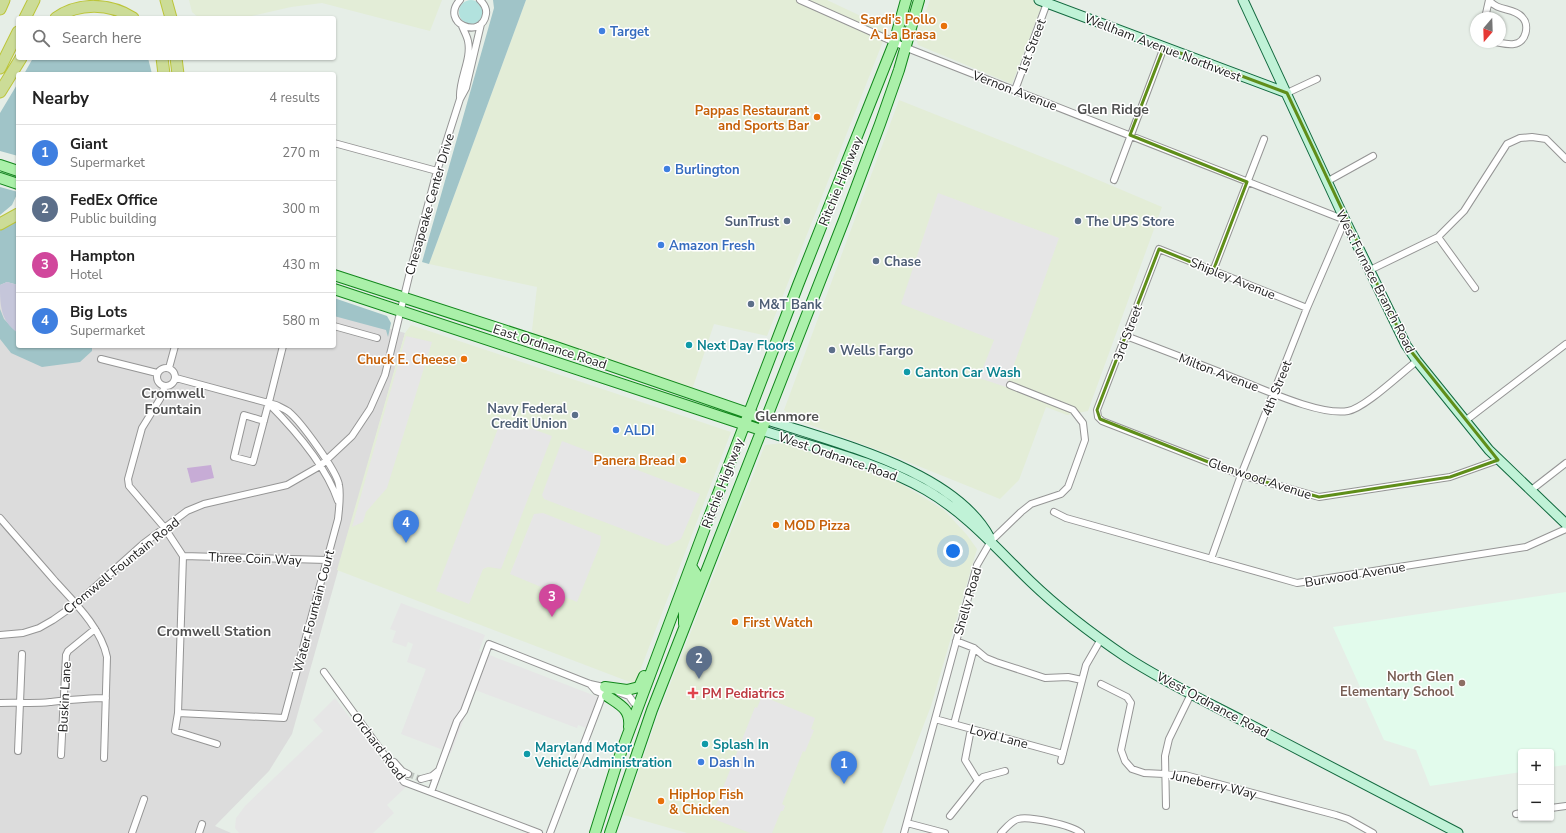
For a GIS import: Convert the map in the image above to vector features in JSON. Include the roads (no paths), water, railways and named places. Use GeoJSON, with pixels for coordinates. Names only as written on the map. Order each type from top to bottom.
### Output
{"type":"FeatureCollection","features":[{"type":"Feature","properties":{"kind":"highway"},"geometry":{"type":"LineString","coordinates":[[0,9],[4,0]]}},
{"type":"Feature","properties":{"kind":"highway"},"geometry":{"type":"LineString","coordinates":[[26,16],[34,0]]}},
{"type":"Feature","properties":{"kind":"highway"},"geometry":{"type":"LineString","coordinates":[[166,0],[170,16]]}},
{"type":"Feature","properties":{"kind":"highway"},"geometry":{"type":"LineString","coordinates":[[60,16],[73,10],[93,6],[116,10],[129,16]]}},
{"type":"Feature","properties":{"kind":"highway"},"geometry":{"type":"LineString","coordinates":[[0,68],[16,36]]}},
{"type":"Feature","properties":{"kind":"highway"},"geometry":{"type":"LineString","coordinates":[[0,92],[19,60]]}},
{"type":"Feature","properties":{"kind":"highway"},"geometry":{"type":"LineString","coordinates":[[162,60],[164,72]]}},
{"type":"Feature","properties":{"kind":"highway"},"geometry":{"type":"LineString","coordinates":[[176,60],[178,72]]}},
{"type":"Feature","properties":{"kind":"highway"},"geometry":{"type":"LineString","coordinates":[[0,224],[16,215]]}},
{"type":"Feature","properties":{"kind":"main road","name":"Ritchie Highway"},"geometry":{"type":"LineString","coordinates":[[596,833],[636,704],[658,655],[749,414],[894,42],[906,0]]}},
{"type":"Feature","properties":{"kind":"main road","name":"Ritchie Highway"},"geometry":{"type":"LineString","coordinates":[[610,833],[644,732],[880,124],[906,47],[919,0]]}},
{"type":"Feature","properties":{"kind":"main road","name":"West Furnace Branch Road"},"geometry":{"type":"LineString","coordinates":[[1243,0],[1396,326],[1417,361],[1498,460],[1566,524]]}},
{"type":"Feature","properties":{"kind":"main road","name":"Wellham Avenue Northwest"},"geometry":{"type":"LineString","coordinates":[[1043,2],[1287,93]]}},
{"type":"Feature","properties":{"kind":"main road"},"geometry":{"type":"LineString","coordinates":[[0,165],[16,170]]}},
{"type":"Feature","properties":{"kind":"main road"},"geometry":{"type":"LineString","coordinates":[[0,178],[16,183]]}},
{"type":"Feature","properties":{"kind":"main road","name":"East Ordnance Road"},"geometry":{"type":"LineString","coordinates":[[336,276],[765,419]]}},
{"type":"Feature","properties":{"kind":"main road","name":"East Ordnance Road"},"geometry":{"type":"LineString","coordinates":[[336,290],[761,430]]}},
{"type":"Feature","properties":{"kind":"main road","name":"West Ordnance Road"},"geometry":{"type":"LineString","coordinates":[[765,419],[881,459],[913,472],[959,501],[982,524],[991,541]]}},
{"type":"Feature","properties":{"kind":"main road","name":"West Ordnance Road"},"geometry":{"type":"LineString","coordinates":[[761,430],[872,465],[927,490],[991,541],[1050,600],[1128,658],[1191,694],[1458,833]]}},
{"type":"Feature","properties":{"kind":"main road"},"geometry":{"type":"LineString","coordinates":[[684,630],[684,611],[696,574],[691,566]]}},
{"type":"Feature","properties":{"kind":"main road"},"geometry":{"type":"LineString","coordinates":[[605,692],[627,690],[639,687],[649,664],[658,655]]}},
{"type":"Feature","properties":{"kind":"main road"},"geometry":{"type":"LineString","coordinates":[[605,692],[626,709],[630,718],[628,732]]}},
{"type":"Feature","properties":{"kind":"street"},"geometry":{"type":"LineString","coordinates":[[460,0],[454,12],[457,21],[462,26],[468,42],[468,49],[460,87],[460,99]]}},
{"type":"Feature","properties":{"kind":"street","name":"Vernon Avenue"},"geometry":{"type":"LineString","coordinates":[[800,0],[906,47],[1345,220]]}},
{"type":"Feature","properties":{"kind":"street"},"geometry":{"type":"LineString","coordinates":[[1486,12],[1489,0],[1498,8],[1517,13],[1525,21],[1526,28],[1522,39],[1514,44],[1506,43]]}},
{"type":"Feature","properties":{"kind":"street"},"geometry":{"type":"LineString","coordinates":[[460,99],[466,88],[481,24],[486,16],[483,1]]}},
{"type":"Feature","properties":{"kind":"street","name":"1st Street"},"geometry":{"type":"LineString","coordinates":[[1015,90],[1043,2]]}},
{"type":"Feature","properties":{"kind":"street"},"geometry":{"type":"LineString","coordinates":[[462,26],[472,28],[481,24]]}},
{"type":"Feature","properties":{"kind":"street"},"geometry":{"type":"LineString","coordinates":[[1114,180],[1164,47]]}},
{"type":"Feature","properties":{"kind":"street"},"geometry":{"type":"LineString","coordinates":[[1287,93],[1317,79]]}},
{"type":"Feature","properties":{"kind":"street","name":"Chesapeake Center Drive"},"geometry":{"type":"LineString","coordinates":[[401,310],[403,297],[437,171],[460,99]]}},
{"type":"Feature","properties":{"kind":"street"},"geometry":{"type":"LineString","coordinates":[[1370,270],[1438,237],[1464,211],[1507,144],[1520,138],[1532,137],[1546,139],[1566,159]]}},
{"type":"Feature","properties":{"kind":"street"},"geometry":{"type":"LineString","coordinates":[[1213,271],[1264,139]]}},
{"type":"Feature","properties":{"kind":"street"},"geometry":{"type":"LineString","coordinates":[[336,144],[437,171]]}},
{"type":"Feature","properties":{"kind":"street"},"geometry":{"type":"LineString","coordinates":[[1328,181],[1373,156]]}},
{"type":"Feature","properties":{"kind":"street","name":"4th Street"},"geometry":{"type":"LineString","coordinates":[[1211,559],[1241,475],[1307,308],[1345,220]]}},
{"type":"Feature","properties":{"kind":"street"},"geometry":{"type":"LineString","coordinates":[[1438,237],[1475,288]]}},
{"type":"Feature","properties":{"kind":"street","name":"Shipley Avenue"},"geometry":{"type":"LineString","coordinates":[[1159,249],[1307,308]]}},
{"type":"Feature","properties":{"kind":"street","name":"3rd Street"},"geometry":{"type":"LineString","coordinates":[[1098,417],[1097,410],[1159,249]]}},
{"type":"Feature","properties":{"kind":"street","name":"Cromwell Fountain Road"},"geometry":{"type":"LineString","coordinates":[[0,635],[39,628],[76,604],[164,527],[194,508],[287,485],[320,466],[352,436],[370,409],[385,374],[401,310]]}},
{"type":"Feature","properties":{"kind":"street"},"geometry":{"type":"LineString","coordinates":[[336,327],[377,338]]}},
{"type":"Feature","properties":{"kind":"street","name":"Milton Avenue"},"geometry":{"type":"LineString","coordinates":[[1126,336],[1274,393],[1313,406],[1348,411],[1362,404],[1417,361]]}},
{"type":"Feature","properties":{"kind":"street"},"geometry":{"type":"LineString","coordinates":[[1465,421],[1566,344]]}},
{"type":"Feature","properties":{"kind":"street"},"geometry":{"type":"LineString","coordinates":[[169,368],[174,348]]}},
{"type":"Feature","properties":{"kind":"street"},"geometry":{"type":"LineString","coordinates":[[264,421],[244,415],[234,457],[253,462],[264,421],[282,348]]}},
{"type":"Feature","properties":{"kind":"street"},"geometry":{"type":"LineString","coordinates":[[101,359],[158,374]]}},
{"type":"Feature","properties":{"kind":"street"},"geometry":{"type":"LineString","coordinates":[[164,368],[169,368],[175,373],[176,378],[171,385],[165,386],[159,383],[158,374],[164,368]]}},
{"type":"Feature","properties":{"kind":"street","name":"Water Fountain Court"},"geometry":{"type":"LineString","coordinates":[[176,378],[268,403],[289,411],[299,422],[333,469],[339,484],[338,519],[284,718],[178,713]]}},
{"type":"Feature","properties":{"kind":"street","name":"Shelly Road"},"geometry":{"type":"LineString","coordinates":[[904,833],[977,565],[991,541],[1031,504],[1061,494],[1068,487],[1085,440],[1083,423],[1073,410],[1010,385]]}},
{"type":"Feature","properties":{"kind":"street"},"geometry":{"type":"LineString","coordinates":[[165,386],[160,399],[142,428],[128,479],[129,486],[164,527],[183,556],[178,713],[176,731],[217,744]]}},
{"type":"Feature","properties":{"kind":"street","name":"Water Fountain Court"},"geometry":{"type":"LineString","coordinates":[[268,403],[320,466],[333,487],[339,503]]}},
{"type":"Feature","properties":{"kind":"street","name":"Glenwood Avenue"},"geometry":{"type":"LineString","coordinates":[[1098,417],[1102,421],[1241,475],[1319,497],[1450,477],[1498,460]]}},
{"type":"Feature","properties":{"kind":"street"},"geometry":{"type":"LineString","coordinates":[[1530,491],[1566,463]]}},
{"type":"Feature","properties":{"kind":"street","name":"Burwood Avenue"},"geometry":{"type":"LineString","coordinates":[[1054,512],[1064,517],[1297,583],[1526,546],[1566,529]]}},
{"type":"Feature","properties":{"kind":"street"},"geometry":{"type":"LineString","coordinates":[[0,519],[76,604],[95,629],[106,649],[104,758]]}},
{"type":"Feature","properties":{"kind":"street","name":"Three Coin Way"},"geometry":{"type":"LineString","coordinates":[[183,556],[327,560]]}},
{"type":"Feature","properties":{"kind":"street","name":"Buskin Lane"},"geometry":{"type":"LineString","coordinates":[[60,755],[66,655],[68,651],[95,629]]}},
{"type":"Feature","properties":{"kind":"street"},"geometry":{"type":"LineString","coordinates":[[1061,762],[1090,655],[1101,639]]}},
{"type":"Feature","properties":{"kind":"street"},"geometry":{"type":"LineString","coordinates":[[956,641],[974,648],[986,658],[1045,678],[1068,677],[1082,680]]}},
{"type":"Feature","properties":{"kind":"street"},"geometry":{"type":"LineString","coordinates":[[432,792],[438,771],[489,644],[590,684],[626,703],[636,704]]}},
{"type":"Feature","properties":{"kind":"street"},"geometry":{"type":"LineString","coordinates":[[954,724],[974,648]]}},
{"type":"Feature","properties":{"kind":"street"},"geometry":{"type":"LineString","coordinates":[[18,751],[22,654]]}},
{"type":"Feature","properties":{"kind":"street","name":"Orchard Road"},"geometry":{"type":"LineString","coordinates":[[324,672],[404,782],[539,833]]}},
{"type":"Feature","properties":{"kind":"street","name":"Juneberry Way"},"geometry":{"type":"LineString","coordinates":[[1101,684],[1127,696],[1131,703],[1121,750],[1124,761],[1132,769],[1144,774],[1164,773],[1185,775],[1336,815],[1348,819],[1373,833]]}},
{"type":"Feature","properties":{"kind":"street"},"geometry":{"type":"LineString","coordinates":[[605,692],[629,696],[636,704]]}},
{"type":"Feature","properties":{"kind":"street"},"geometry":{"type":"LineString","coordinates":[[550,833],[605,692]]}},
{"type":"Feature","properties":{"kind":"street"},"geometry":{"type":"LineString","coordinates":[[1166,806],[1164,773],[1165,756],[1169,738],[1191,694]]}},
{"type":"Feature","properties":{"kind":"street"},"geometry":{"type":"LineString","coordinates":[[0,703],[49,702],[106,698]]}},
{"type":"Feature","properties":{"kind":"street","name":"Loyd Lane"},"geometry":{"type":"LineString","coordinates":[[935,719],[1063,754]]}},
{"type":"Feature","properties":{"kind":"street"},"geometry":{"type":"LineString","coordinates":[[971,729],[965,760],[978,781]]}},
{"type":"Feature","properties":{"kind":"street"},"geometry":{"type":"LineString","coordinates":[[376,743],[384,749],[402,771],[408,774]]}},
{"type":"Feature","properties":{"kind":"street"},"geometry":{"type":"LineString","coordinates":[[421,779],[432,776],[438,771]]}},
{"type":"Feature","properties":{"kind":"street"},"geometry":{"type":"LineString","coordinates":[[950,816],[978,781],[983,777],[1005,771]]}},
{"type":"Feature","properties":{"kind":"street"},"geometry":{"type":"LineString","coordinates":[[132,833],[144,799]]}},
{"type":"Feature","properties":{"kind":"street"},"geometry":{"type":"LineString","coordinates":[[1554,808],[1566,806]]}},
{"type":"Feature","properties":{"kind":"street"},"geometry":{"type":"LineString","coordinates":[[1001,833],[1014,821],[1023,818],[1067,826],[1081,833]]}},
{"type":"Feature","properties":{"kind":"street"},"geometry":{"type":"LineString","coordinates":[[907,823],[945,833]]}},
{"type":"Feature","properties":{"kind":"street"},"geometry":{"type":"LineString","coordinates":[[199,833],[202,824]]}},
{"type":"Feature","properties":{"kind":"tunnel"},"geometry":{"type":"LineString","coordinates":[[408,774],[421,779]]}},
{"type":"Feature","properties":{"kind":"place","name":"Sardi's Pollo A La Brasa"},"geometry":{"type":"Point","coordinates":[944,26]}},
{"type":"Feature","properties":{"kind":"place","name":"Target"},"geometry":{"type":"Point","coordinates":[602,31]}},
{"type":"Feature","properties":{"kind":"place","name":"Pappas Restaurant and Sports Bar"},"geometry":{"type":"Point","coordinates":[817,117]}},
{"type":"Feature","properties":{"kind":"place","name":"Burlington"},"geometry":{"type":"Point","coordinates":[667,169]}},
{"type":"Feature","properties":{"kind":"place","name":"SunTrust"},"geometry":{"type":"Point","coordinates":[787,221]}},
{"type":"Feature","properties":{"kind":"place","name":"The UPS Store"},"geometry":{"type":"Point","coordinates":[1078,221]}},
{"type":"Feature","properties":{"kind":"place","name":"Amazon Fresh"},"geometry":{"type":"Point","coordinates":[661,245]}},
{"type":"Feature","properties":{"kind":"place","name":"Chase"},"geometry":{"type":"Point","coordinates":[876,261]}},
{"type":"Feature","properties":{"kind":"place","name":"M&T Bank"},"geometry":{"type":"Point","coordinates":[751,304]}},
{"type":"Feature","properties":{"kind":"place","name":"Next Day Floors"},"geometry":{"type":"Point","coordinates":[689,345]}},
{"type":"Feature","properties":{"kind":"place","name":"Wells Fargo"},"geometry":{"type":"Point","coordinates":[832,350]}},
{"type":"Feature","properties":{"kind":"place","name":"Chuck E. Cheese"},"geometry":{"type":"Point","coordinates":[464,359]}},
{"type":"Feature","properties":{"kind":"place","name":"Canton Car Wash"},"geometry":{"type":"Point","coordinates":[907,372]}},
{"type":"Feature","properties":{"kind":"place","name":"Navy Federal Credit Union"},"geometry":{"type":"Point","coordinates":[575,415]}},
{"type":"Feature","properties":{"kind":"place","name":"ALDI"},"geometry":{"type":"Point","coordinates":[616,430]}},
{"type":"Feature","properties":{"kind":"place","name":"Panera Bread"},"geometry":{"type":"Point","coordinates":[683,460]}},
{"type":"Feature","properties":{"kind":"place","name":"MOD Pizza"},"geometry":{"type":"Point","coordinates":[776,525]}},
{"type":"Feature","properties":{"kind":"place","name":"Big Lots"},"geometry":{"type":"Point","coordinates":[406,543]}},
{"type":"Feature","properties":{"kind":"place","name":"Hampton"},"geometry":{"type":"Point","coordinates":[552,617]}},
{"type":"Feature","properties":{"kind":"place","name":"First Watch"},"geometry":{"type":"Point","coordinates":[735,622]}},
{"type":"Feature","properties":{"kind":"place","name":"FedEx Office"},"geometry":{"type":"Point","coordinates":[699,679]}},
{"type":"Feature","properties":{"kind":"place","name":"North Glen Elementary School"},"geometry":{"type":"Point","coordinates":[1462,683]}},
{"type":"Feature","properties":{"kind":"place","name":"PM Pediatrics"},"geometry":{"type":"Point","coordinates":[693,693]}},
{"type":"Feature","properties":{"kind":"place","name":"Splash In"},"geometry":{"type":"Point","coordinates":[705,744]}},
{"type":"Feature","properties":{"kind":"place","name":"Maryland Motor Vehicle Administration"},"geometry":{"type":"Point","coordinates":[527,754]}},
{"type":"Feature","properties":{"kind":"place","name":"Dash In"},"geometry":{"type":"Point","coordinates":[701,762]}},
{"type":"Feature","properties":{"kind":"place","name":"Giant"},"geometry":{"type":"Point","coordinates":[844,784]}},
{"type":"Feature","properties":{"kind":"place","name":"HipHop Fish & Chicken"},"geometry":{"type":"Point","coordinates":[661,801]}},
{"type":"Feature","properties":{"kind":"district","name":"Glen Ridge"},"geometry":{"type":"Point","coordinates":[1113,109]}},
{"type":"Feature","properties":{"kind":"district","name":"Cromwell Fountain"},"geometry":{"type":"Point","coordinates":[173,402]}},
{"type":"Feature","properties":{"kind":"district","name":"Glenmore"},"geometry":{"type":"Point","coordinates":[787,416]}},
{"type":"Feature","properties":{"kind":"district","name":"Cromwell Station"},"geometry":{"type":"Point","coordinates":[214,631]}}]}
